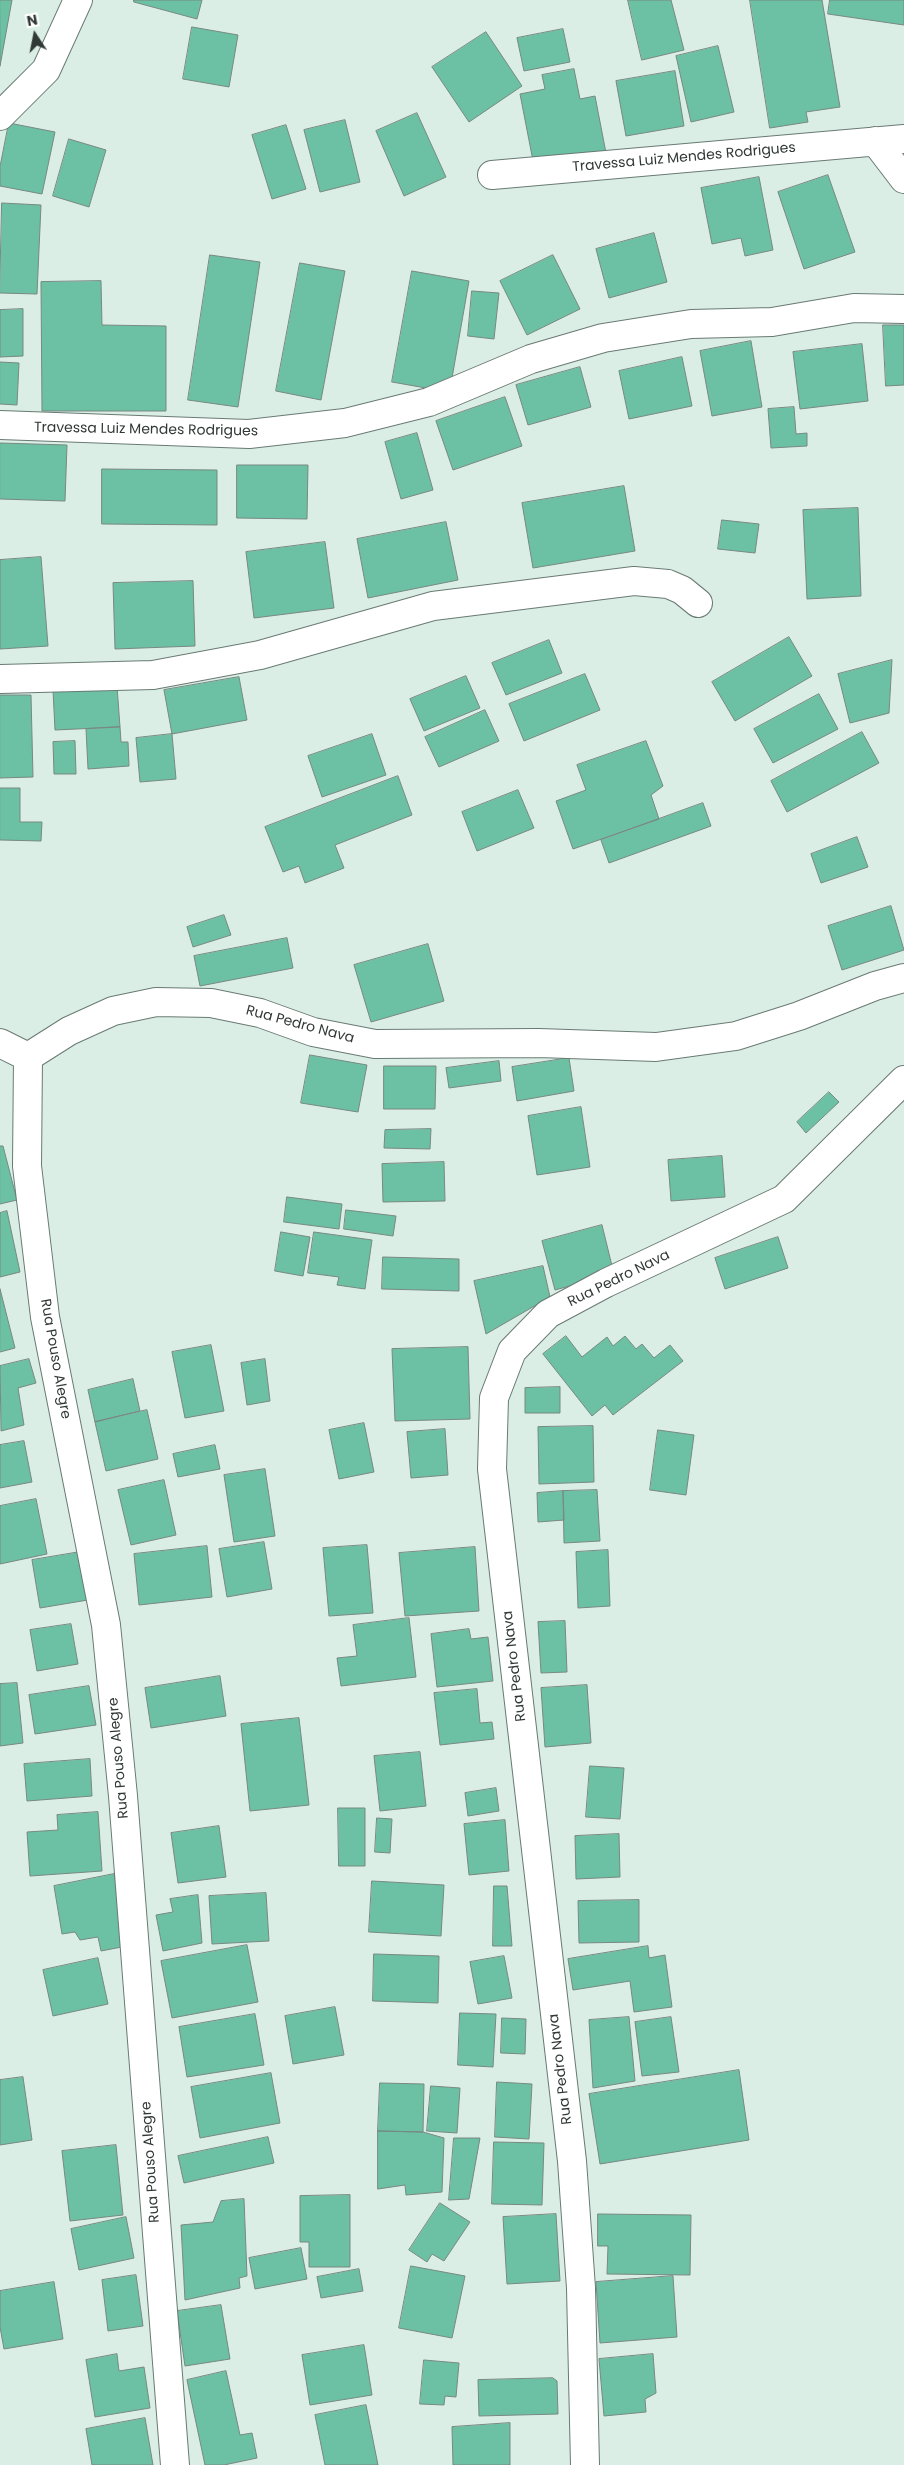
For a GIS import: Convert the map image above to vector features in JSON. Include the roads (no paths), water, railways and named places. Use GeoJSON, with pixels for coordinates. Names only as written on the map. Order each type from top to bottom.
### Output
{"type":"FeatureCollection","features":[{"type":"Feature","properties":{"kind":"street"},"geometry":{"type":"LineString","coordinates":[[0,116],[46,70],[78,0]]}},
{"type":"Feature","properties":{"kind":"street","name":"Travessa Luiz Mendes Rodrigues"},"geometry":{"type":"LineString","coordinates":[[492,175],[904,139]]}},
{"type":"Feature","properties":{"kind":"street"},"geometry":{"type":"LineString","coordinates":[[875,141],[904,179]]}},
{"type":"Feature","properties":{"kind":"street","name":"Travessa Luiz Mendes Rodrigues"},"geometry":{"type":"LineString","coordinates":[[0,425],[250,434],[345,423],[429,402],[531,359],[603,338],[691,324],[772,322],[854,308],[904,309]]}},
{"type":"Feature","properties":{"kind":"street"},"geometry":{"type":"LineString","coordinates":[[0,679],[154,675],[260,655],[433,606],[634,581],[668,584],[682,590],[698,603]]}},
{"type":"Feature","properties":{"kind":"street","name":"Rua Pedro Nava"},"geometry":{"type":"LineString","coordinates":[[28,1057],[69,1031],[113,1011],[156,1002],[211,1003],[260,1014],[314,1032],[374,1044],[539,1043],[656,1048],[736,1036],[799,1016],[875,986],[904,978]]}},
{"type":"Feature","properties":{"kind":"street"},"geometry":{"type":"LineString","coordinates":[[0,1043],[28,1057]]}},
{"type":"Feature","properties":{"kind":"street","name":"Rua Pouso Alegre"},"geometry":{"type":"LineString","coordinates":[[28,1057],[27,1166],[45,1316],[107,1634],[123,1796],[175,2465]]}},
{"type":"Feature","properties":{"kind":"street","name":"Rua Pedro Nava"},"geometry":{"type":"LineString","coordinates":[[585,2465],[581,2288],[572,2161],[492,1469],[494,1398],[512,1351],[548,1314],[606,1283],[784,1199],[904,1080]]}}]}
